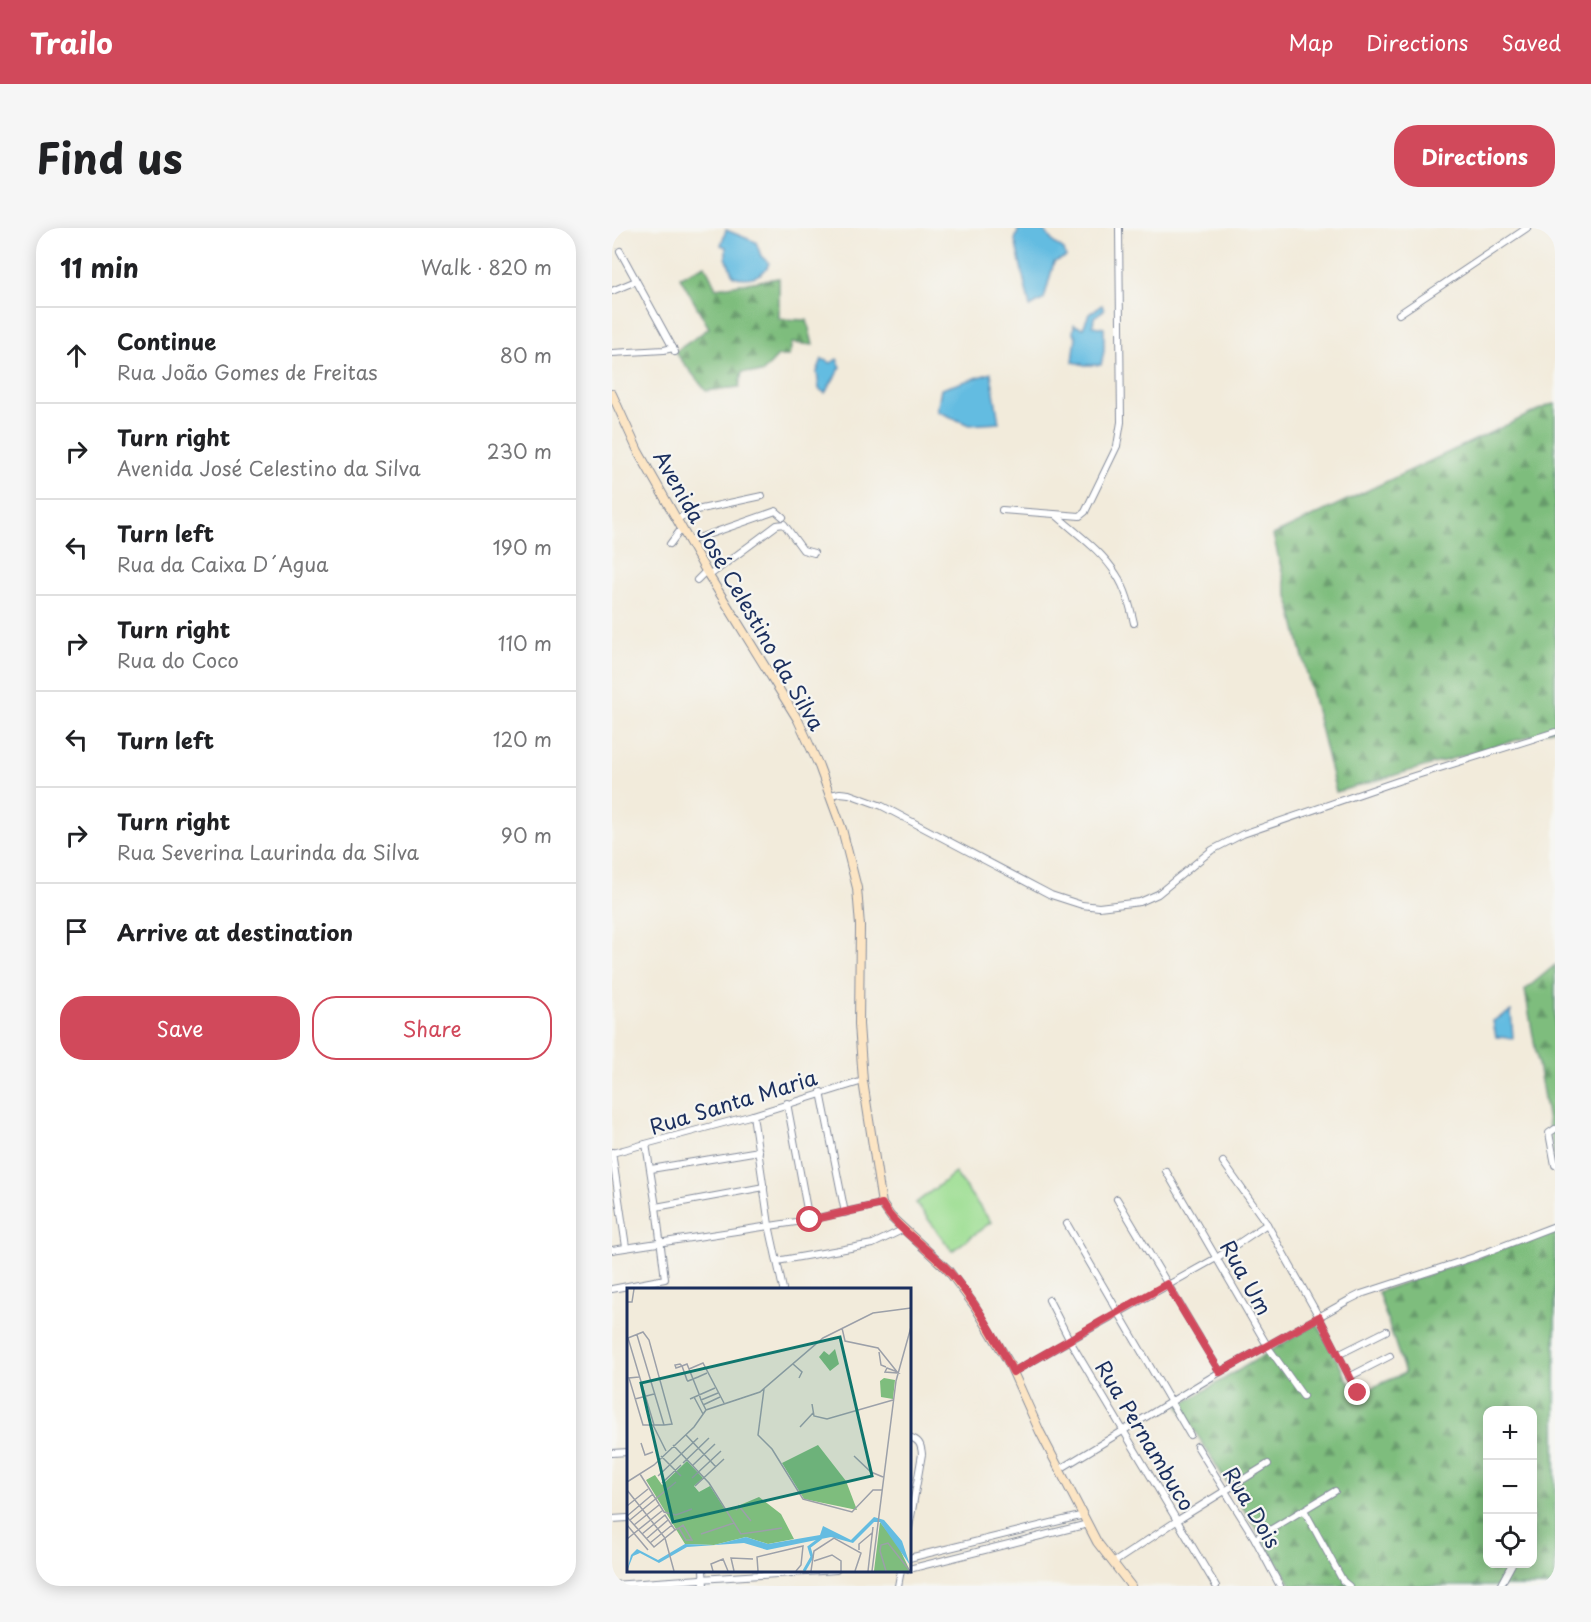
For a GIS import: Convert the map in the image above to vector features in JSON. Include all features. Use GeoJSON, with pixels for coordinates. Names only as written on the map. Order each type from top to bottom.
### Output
{"type":"FeatureCollection","features":[{"type":"Feature","properties":{"kind":"street"},"geometry":{"type":"LineString","coordinates":[[1002,510],[1077,517],[1082,514],[1119,440],[1121,422],[1119,228]]}},
{"type":"Feature","properties":{"kind":"street"},"geometry":{"type":"LineString","coordinates":[[1399,314],[1527,228]]}},
{"type":"Feature","properties":{"kind":"street"},"geometry":{"type":"LineString","coordinates":[[612,352],[674,350],[620,251]]}},
{"type":"Feature","properties":{"kind":"street"},"geometry":{"type":"LineString","coordinates":[[612,291],[636,281]]}},
{"type":"Feature","properties":{"kind":"street","name":"Avenida José Celestino da Silva"},"geometry":{"type":"LineString","coordinates":[[612,394],[635,446],[708,573],[798,720],[842,829],[857,888],[862,1080],[882,1204],[885,1210],[933,1255],[964,1290],[1000,1347],[1040,1431],[1102,1550],[1131,1586]]}},
{"type":"Feature","properties":{"kind":"street"},"geometry":{"type":"LineString","coordinates":[[677,519],[692,511],[762,496]]}},
{"type":"Feature","properties":{"kind":"street"},"geometry":{"type":"LineString","coordinates":[[690,541],[776,511],[783,517]]}},
{"type":"Feature","properties":{"kind":"street"},"geometry":{"type":"LineString","coordinates":[[1055,515],[1095,550],[1116,574],[1128,598],[1134,623]]}},
{"type":"Feature","properties":{"kind":"street"},"geometry":{"type":"LineString","coordinates":[[697,580],[777,525],[784,524],[803,550],[814,553]]}},
{"type":"Feature","properties":{"kind":"street"},"geometry":{"type":"LineString","coordinates":[[670,544],[682,528]]}},
{"type":"Feature","properties":{"kind":"street"},"geometry":{"type":"LineString","coordinates":[[830,795],[849,794],[882,806],[1051,895],[1082,906],[1099,908],[1140,902],[1158,894],[1219,845],[1243,834],[1398,781],[1555,732]]}},
{"type":"Feature","properties":{"kind":"street","name":"Rua Santa Maria"},"geometry":{"type":"LineString","coordinates":[[612,1152],[753,1115],[862,1080]]}},
{"type":"Feature","properties":{"kind":"street"},"geometry":{"type":"LineString","coordinates":[[822,1092],[845,1214]]}},
{"type":"Feature","properties":{"kind":"street"},"geometry":{"type":"LineString","coordinates":[[787,1103],[810,1220]]}},
{"type":"Feature","properties":{"kind":"street"},"geometry":{"type":"LineString","coordinates":[[753,1115],[769,1225],[783,1288]]}},
{"type":"Feature","properties":{"kind":"street"},"geometry":{"type":"LineString","coordinates":[[1555,1129],[1549,1134],[1555,1165]]}},
{"type":"Feature","properties":{"kind":"street"},"geometry":{"type":"LineString","coordinates":[[612,1289],[664,1279],[661,1242],[646,1144]]}},
{"type":"Feature","properties":{"kind":"street"},"geometry":{"type":"LineString","coordinates":[[651,1169],[759,1151]]}},
{"type":"Feature","properties":{"kind":"street"},"geometry":{"type":"LineString","coordinates":[[612,1152],[626,1247]]}},
{"type":"Feature","properties":{"kind":"street"},"geometry":{"type":"LineString","coordinates":[[1223,1162],[1267,1224],[1358,1393]]}},
{"type":"Feature","properties":{"kind":"street","name":"Rua Um"},"geometry":{"type":"LineString","coordinates":[[1166,1171],[1218,1257],[1268,1347],[1303,1396]]}},
{"type":"Feature","properties":{"kind":"street"},"geometry":{"type":"LineString","coordinates":[[656,1207],[764,1186]]}},
{"type":"Feature","properties":{"kind":"street"},"geometry":{"type":"LineString","coordinates":[[1117,1199],[1220,1372]]}},
{"type":"Feature","properties":{"kind":"street"},"geometry":{"type":"LineString","coordinates":[[612,1250],[810,1220],[882,1204]]}},
{"type":"Feature","properties":{"kind":"street"},"geometry":{"type":"LineString","coordinates":[[1066,1224],[1190,1435]]}},
{"type":"Feature","properties":{"kind":"street"},"geometry":{"type":"LineString","coordinates":[[1013,1372],[1218,1257],[1267,1224]]}},
{"type":"Feature","properties":{"kind":"street"},"geometry":{"type":"LineString","coordinates":[[1060,1469],[1220,1372],[1361,1294],[1474,1257],[1555,1226]]}},
{"type":"Feature","properties":{"kind":"street"},"geometry":{"type":"LineString","coordinates":[[777,1261],[873,1244],[904,1229]]}},
{"type":"Feature","properties":{"kind":"street","name":"Rua Pernambuco"},"geometry":{"type":"LineString","coordinates":[[1049,1300],[1070,1341],[1216,1586]]}},
{"type":"Feature","properties":{"kind":"street"},"geometry":{"type":"LineString","coordinates":[[1338,1355],[1386,1331]]}},
{"type":"Feature","properties":{"kind":"street"},"geometry":{"type":"LineString","coordinates":[[1349,1377],[1390,1356]]}},
{"type":"Feature","properties":{"kind":"street"},"geometry":{"type":"LineString","coordinates":[[910,1437],[918,1440],[922,1455],[910,1519]]}},
{"type":"Feature","properties":{"kind":"street","name":"Rua Dois"},"geometry":{"type":"LineString","coordinates":[[1197,1446],[1280,1586]]}},
{"type":"Feature","properties":{"kind":"street"},"geometry":{"type":"LineString","coordinates":[[612,1453],[627,1452]]}},
{"type":"Feature","properties":{"kind":"street"},"geometry":{"type":"LineString","coordinates":[[1113,1563],[1268,1464]]}},
{"type":"Feature","properties":{"kind":"street"},"geometry":{"type":"LineString","coordinates":[[1254,1539],[1335,1491]]}},
{"type":"Feature","properties":{"kind":"street"},"geometry":{"type":"LineString","coordinates":[[1304,1510],[1343,1581],[1349,1586]]}},
{"type":"Feature","properties":{"kind":"street"},"geometry":{"type":"LineString","coordinates":[[910,1558],[1084,1515]]}},
{"type":"Feature","properties":{"kind":"street"},"geometry":{"type":"LineString","coordinates":[[612,1519],[627,1518]]}},
{"type":"Feature","properties":{"kind":"street"},"geometry":{"type":"LineString","coordinates":[[910,1568],[1088,1524]]}},
{"type":"Feature","properties":{"kind":"street"},"geometry":{"type":"LineString","coordinates":[[1500,1586],[1509,1568]]}},
{"type":"Feature","properties":{"kind":"street"},"geometry":{"type":"LineString","coordinates":[[612,1586],[704,1583],[817,1571]]}},
{"type":"Feature","properties":{"kind":"street"},"geometry":{"type":"LineString","coordinates":[[898,1586],[904,1571]]}},
{"type":"Feature","properties":{"kind":"green space"},"geometry":{"type":"Polygon","coordinates":[[[705,265],[716,288],[779,278],[779,319],[807,320],[813,345],[792,343],[789,356],[778,356],[762,373],[742,372],[739,387],[706,391],[675,352],[709,328],[680,277],[705,265]]]}},
{"type":"Feature","properties":{"kind":"green space"},"geometry":{"type":"Polygon","coordinates":[[[1555,404],[1555,729],[1336,792],[1273,535],[1555,404]]]}},
{"type":"Feature","properties":{"kind":"green space"},"geometry":{"type":"Polygon","coordinates":[[[1555,965],[1555,1161],[1525,990],[1555,965]]]}},
{"type":"Feature","properties":{"kind":"green space"},"geometry":{"type":"Polygon","coordinates":[[[955,1173],[991,1222],[952,1251],[916,1203],[955,1173]]]}},
{"type":"Feature","properties":{"kind":"green space"},"geometry":{"type":"Polygon","coordinates":[[[1555,1230],[1555,1586],[1292,1586],[1179,1406],[1317,1323],[1356,1395],[1405,1373],[1378,1292],[1555,1230]]]}},
{"type":"Feature","properties":{"kind":"water"},"geometry":{"type":"Polygon","coordinates":[[[1019,228],[1042,228],[1054,243],[1064,250],[1066,257],[1054,262],[1044,299],[1030,307],[1015,240],[1019,228]]]}},
{"type":"Feature","properties":{"kind":"water"},"geometry":{"type":"Polygon","coordinates":[[[726,230],[756,242],[761,256],[769,263],[763,272],[749,278],[733,276],[726,257],[726,247],[721,245],[726,230]]]}},
{"type":"Feature","properties":{"kind":"water"},"geometry":{"type":"Polygon","coordinates":[[[1102,305],[1104,310],[1094,317],[1093,326],[1104,328],[1104,351],[1101,365],[1073,362],[1076,336],[1073,334],[1074,325],[1083,328],[1089,314],[1102,305]]]}},
{"type":"Feature","properties":{"kind":"water"},"geometry":{"type":"Polygon","coordinates":[[[822,359],[831,363],[837,359],[841,367],[825,393],[819,389],[817,372],[822,359]]]}},
{"type":"Feature","properties":{"kind":"water"},"geometry":{"type":"Polygon","coordinates":[[[991,373],[999,423],[969,425],[937,411],[941,389],[991,373]]]}},
{"type":"Feature","properties":{"kind":"water"},"geometry":{"type":"Polygon","coordinates":[[[1511,1011],[1513,1038],[1496,1037],[1493,1021],[1511,1011]]]}},
{"type":"Feature","properties":{"kind":"route"},"geometry":{"type":"LineString","coordinates":[[810,1220],[882,1204],[891,1217],[933,1255],[964,1290],[1013,1372],[1167,1284],[1220,1372],[1319,1317],[1358,1393]]}}]}
